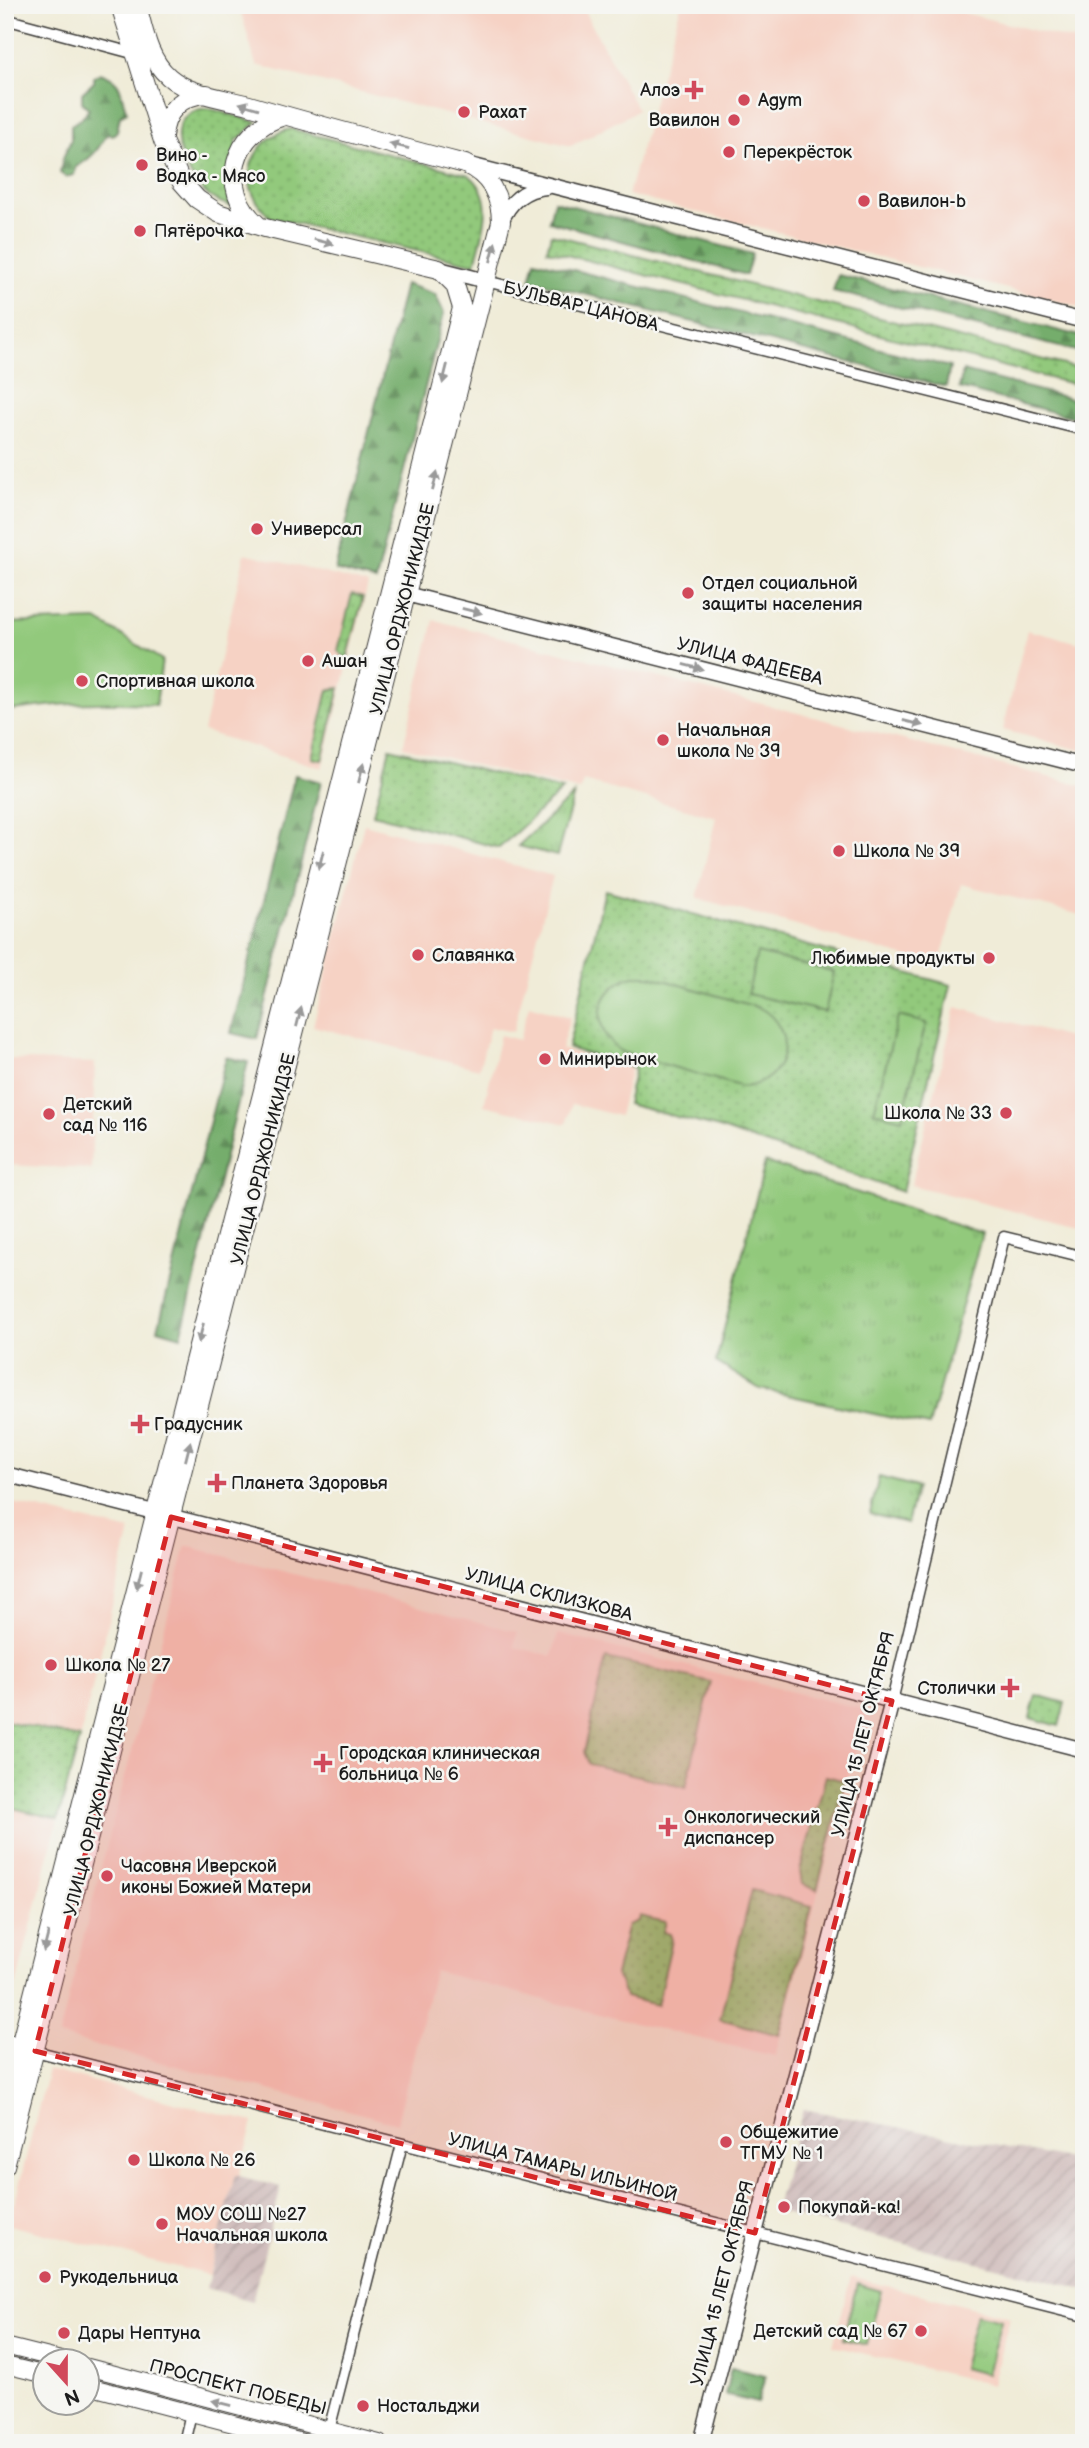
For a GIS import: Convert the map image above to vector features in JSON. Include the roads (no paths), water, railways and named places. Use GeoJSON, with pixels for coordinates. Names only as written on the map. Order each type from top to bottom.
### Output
{"type":"FeatureCollection","features":[{"type":"Feature","properties":{"kind":"main road"},"geometry":{"type":"LineString","coordinates":[[120,5],[143,52],[174,80],[191,89],[465,164]]}},
{"type":"Feature","properties":{"kind":"main road"},"geometry":{"type":"LineString","coordinates":[[137,5],[143,52]]}},
{"type":"Feature","properties":{"kind":"main road","name":"БУЛЬВАР ЦАНОВА"},"geometry":{"type":"LineString","coordinates":[[143,52],[149,92],[163,141],[181,181],[197,199],[218,213],[258,225],[439,268]]}},
{"type":"Feature","properties":{"kind":"main road"},"geometry":{"type":"LineString","coordinates":[[163,141],[167,118],[178,103],[195,95],[214,96]]}},
{"type":"Feature","properties":{"kind":"main road"},"geometry":{"type":"LineString","coordinates":[[258,225],[249,217],[239,200],[234,181],[236,162],[240,150],[251,134],[266,122],[284,116]]}},
{"type":"Feature","properties":{"kind":"main road","name":"УЛИЦА ОРДЖОНИКИДЗЕ"},"geometry":{"type":"LineString","coordinates":[[5,2105],[350,815],[500,222],[499,204],[492,187],[481,173],[465,164]]}},
{"type":"Feature","properties":{"kind":"main road","name":"УЛИЦА ОРДЖОНИКИДЗЕ"},"geometry":{"type":"LineString","coordinates":[[163,1515],[338,793],[462,308],[455,285],[439,268]]}},
{"type":"Feature","properties":{"kind":"main road"},"geometry":{"type":"LineString","coordinates":[[338,793],[341,807],[350,815]]}},
{"type":"Feature","properties":{"kind":"main road","name":"УЛИЦА ОРДЖОНИКИДЗЕ"},"geometry":{"type":"LineString","coordinates":[[5,2166],[20,2045]]}},
{"type":"Feature","properties":{"kind":"main road"},"geometry":{"type":"LineString","coordinates":[[5,2335],[23,2350]]}},
{"type":"Feature","properties":{"kind":"main road"},"geometry":{"type":"LineString","coordinates":[[5,2346],[32,2353]]}},
{"type":"Feature","properties":{"kind":"main road"},"geometry":{"type":"LineString","coordinates":[[10,2368],[32,2372]]}},
{"type":"Feature","properties":{"kind":"main road","name":"ПРОСПЕКТ ПОБЕДЫ"},"geometry":{"type":"LineString","coordinates":[[102,2372],[380,2443]]}},
{"type":"Feature","properties":{"kind":"main road","name":"ПРОСПЕКТ ПОБЕДЫ"},"geometry":{"type":"LineString","coordinates":[[102,2390],[306,2443]]}},
{"type":"Feature","properties":{"kind":"street"},"geometry":{"type":"LineString","coordinates":[[5,19],[143,52]]}},
{"type":"Feature","properties":{"kind":"street"},"geometry":{"type":"LineString","coordinates":[[465,164],[1084,321]]}},
{"type":"Feature","properties":{"kind":"street"},"geometry":{"type":"LineString","coordinates":[[500,222],[508,207],[524,193],[540,188],[561,189]]}},
{"type":"Feature","properties":{"kind":"street","name":"БУЛЬВАР ЦАНОВА"},"geometry":{"type":"LineString","coordinates":[[439,268],[1084,430]]}},
{"type":"Feature","properties":{"kind":"street","name":"УЛИЦА ФАДЕЕВА"},"geometry":{"type":"LineString","coordinates":[[406,594],[1084,766]]}},
{"type":"Feature","properties":{"kind":"street","name":"УЛИЦА 15 ЛЕТ ОКТЯБРЯ"},"geometry":{"type":"LineString","coordinates":[[701,2443],[892,1701],[1003,1237],[1084,1257]]}},
{"type":"Feature","properties":{"kind":"street","name":"УЛИЦА СКЛИЗКОВА"},"geometry":{"type":"LineString","coordinates":[[5,1474],[1084,1750]]}},
{"type":"Feature","properties":{"kind":"street","name":"УЛИЦА ТАМАРЫ ИЛЬИНОЙ"},"geometry":{"type":"LineString","coordinates":[[20,2045],[1084,2316]]}},
{"type":"Feature","properties":{"kind":"street"},"geometry":{"type":"LineString","coordinates":[[329,2430],[402,2144]]}},
{"type":"Feature","properties":{"kind":"street"},"geometry":{"type":"LineString","coordinates":[[184,2443],[191,2413]]}},
{"type":"Feature","properties":{"kind":"place","name":"Алоэ"},"geometry":{"type":"Point","coordinates":[694,90]}},
{"type":"Feature","properties":{"kind":"place","name":"Agym"},"geometry":{"type":"Point","coordinates":[744,100]}},
{"type":"Feature","properties":{"kind":"place","name":"Рахат"},"geometry":{"type":"Point","coordinates":[464,112]}},
{"type":"Feature","properties":{"kind":"place","name":"Вавилон"},"geometry":{"type":"Point","coordinates":[734,120]}},
{"type":"Feature","properties":{"kind":"place","name":"Перекрёсток"},"geometry":{"type":"Point","coordinates":[729,152]}},
{"type":"Feature","properties":{"kind":"place","name":"Вино - Водка - Мясо"},"geometry":{"type":"Point","coordinates":[142,165]}},
{"type":"Feature","properties":{"kind":"place","name":"Вавилон-b"},"geometry":{"type":"Point","coordinates":[864,201]}},
{"type":"Feature","properties":{"kind":"place","name":"Пятёрочка"},"geometry":{"type":"Point","coordinates":[140,231]}},
{"type":"Feature","properties":{"kind":"place","name":"Универсал"},"geometry":{"type":"Point","coordinates":[257,529]}},
{"type":"Feature","properties":{"kind":"place","name":"Отдел социальной защиты населения"},"geometry":{"type":"Point","coordinates":[688,593]}},
{"type":"Feature","properties":{"kind":"place","name":"Ашан"},"geometry":{"type":"Point","coordinates":[308,661]}},
{"type":"Feature","properties":{"kind":"place","name":"Спортивная школа"},"geometry":{"type":"Point","coordinates":[82,681]}},
{"type":"Feature","properties":{"kind":"place","name":"Начальная школа № 39"},"geometry":{"type":"Point","coordinates":[663,740]}},
{"type":"Feature","properties":{"kind":"place","name":"Школа № 39"},"geometry":{"type":"Point","coordinates":[839,851]}},
{"type":"Feature","properties":{"kind":"place","name":"Славянка"},"geometry":{"type":"Point","coordinates":[418,955]}},
{"type":"Feature","properties":{"kind":"place","name":"Любимые продукты"},"geometry":{"type":"Point","coordinates":[989,958]}},
{"type":"Feature","properties":{"kind":"place","name":"Минирынок"},"geometry":{"type":"Point","coordinates":[545,1059]}},
{"type":"Feature","properties":{"kind":"place","name":"Школа № 33"},"geometry":{"type":"Point","coordinates":[1006,1113]}},
{"type":"Feature","properties":{"kind":"place","name":"Детский сад № 116"},"geometry":{"type":"Point","coordinates":[49,1114]}},
{"type":"Feature","properties":{"kind":"place","name":"Градусник"},"geometry":{"type":"Point","coordinates":[140,1424]}},
{"type":"Feature","properties":{"kind":"place","name":"Планета Здоровья"},"geometry":{"type":"Point","coordinates":[217,1483]}},
{"type":"Feature","properties":{"kind":"place","name":"Школа № 27"},"geometry":{"type":"Point","coordinates":[51,1665]}},
{"type":"Feature","properties":{"kind":"place","name":"Столички"},"geometry":{"type":"Point","coordinates":[1010,1688]}},
{"type":"Feature","properties":{"kind":"place","name":"Городская клиническая больница № 6"},"geometry":{"type":"Point","coordinates":[323,1763]}},
{"type":"Feature","properties":{"kind":"place","name":"Онкологический диспансер"},"geometry":{"type":"Point","coordinates":[668,1827]}},
{"type":"Feature","properties":{"kind":"place","name":"Часовня Иверской иконы Божией Матери"},"geometry":{"type":"Point","coordinates":[107,1876]}},
{"type":"Feature","properties":{"kind":"place","name":"Общежитие ТГМУ № 1"},"geometry":{"type":"Point","coordinates":[726,2142]}},
{"type":"Feature","properties":{"kind":"place","name":"Школа № 26"},"geometry":{"type":"Point","coordinates":[134,2160]}},
{"type":"Feature","properties":{"kind":"place","name":"Покупай-ка!"},"geometry":{"type":"Point","coordinates":[784,2207]}},
{"type":"Feature","properties":{"kind":"place","name":"МОУ СОШ №27 Начальная школа"},"geometry":{"type":"Point","coordinates":[162,2224]}},
{"type":"Feature","properties":{"kind":"place","name":"Рукодельница"},"geometry":{"type":"Point","coordinates":[45,2277]}},
{"type":"Feature","properties":{"kind":"place","name":"Детский сад № 67"},"geometry":{"type":"Point","coordinates":[921,2331]}},
{"type":"Feature","properties":{"kind":"place","name":"Дары Нептуна"},"geometry":{"type":"Point","coordinates":[64,2333]}},
{"type":"Feature","properties":{"kind":"place","name":"Ностальджи"},"geometry":{"type":"Point","coordinates":[363,2406]}}]}
